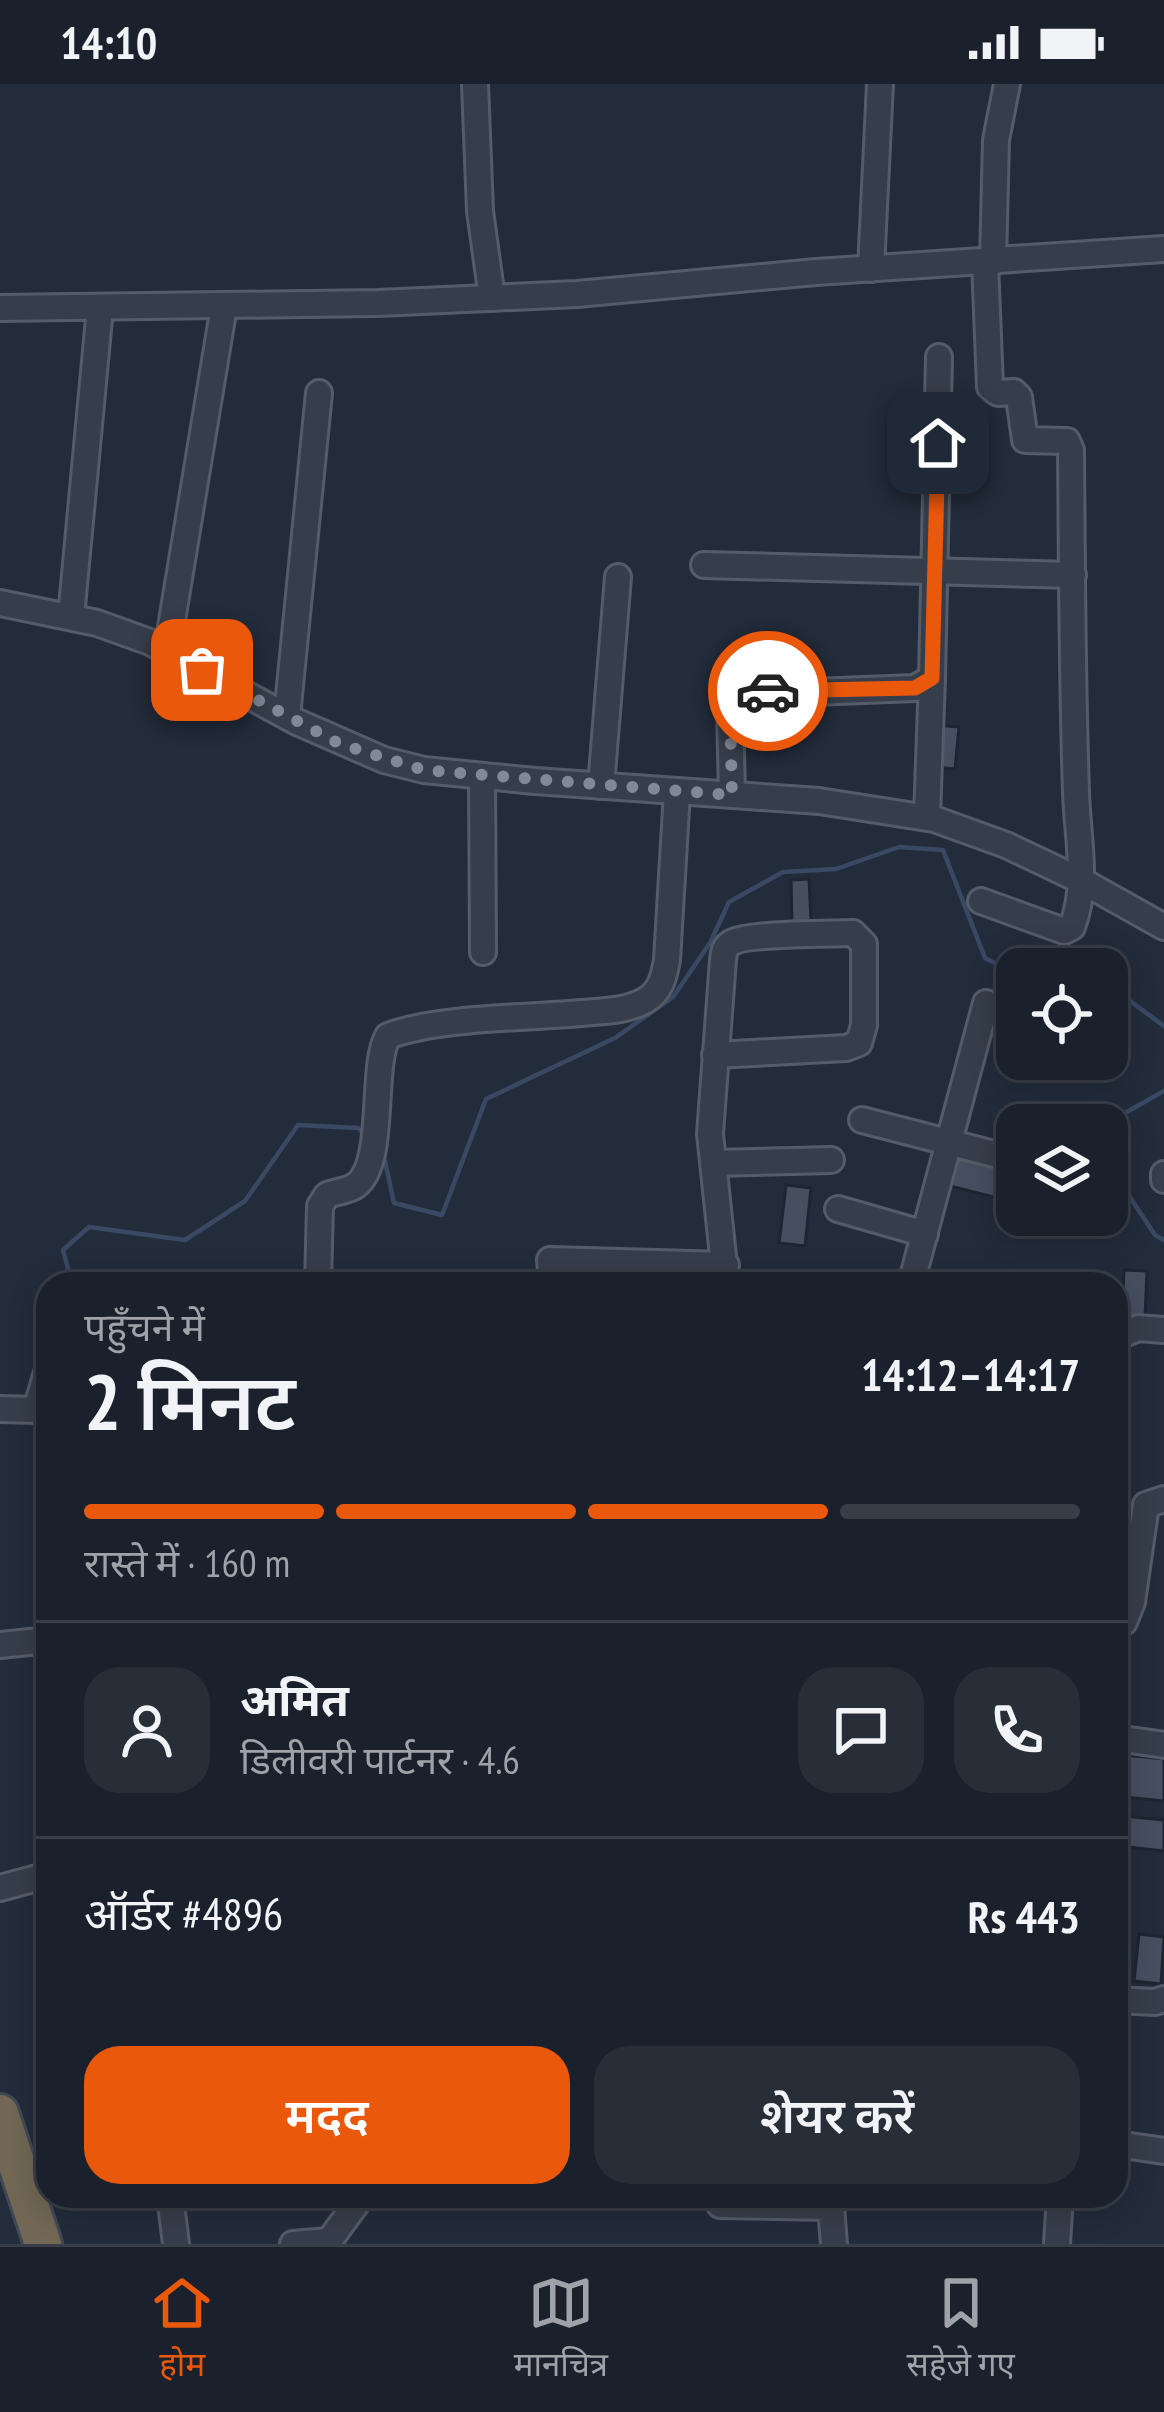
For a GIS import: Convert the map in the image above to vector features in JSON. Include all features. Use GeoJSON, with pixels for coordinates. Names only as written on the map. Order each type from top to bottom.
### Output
{"type":"FeatureCollection","features":[{"type":"Feature","properties":{"kind":"highway"},"geometry":{"type":"LineString","coordinates":[[0,2113],[43,2244]]}},
{"type":"Feature","properties":{"kind":"highway"},"geometry":{"type":"LineString","coordinates":[[4,2184],[27,2244]]}},
{"type":"Feature","properties":{"kind":"street"},"geometry":{"type":"LineString","coordinates":[[475,84],[480,212],[492,298]]}},
{"type":"Feature","properties":{"kind":"street"},"geometry":{"type":"LineString","coordinates":[[872,269],[880,84]]}},
{"type":"Feature","properties":{"kind":"street"},"geometry":{"type":"LineString","coordinates":[[981,901],[1064,931],[1072,927],[1077,914],[1082,881],[1076,794],[1071,450],[1067,441],[1025,440],[1018,397],[990,387],[995,140],[1007,84]]}},
{"type":"Feature","properties":{"kind":"street"},"geometry":{"type":"LineString","coordinates":[[0,308],[492,298],[1164,249]]}},
{"type":"Feature","properties":{"kind":"street"},"geometry":{"type":"LineString","coordinates":[[167,651],[224,306]]}},
{"type":"Feature","properties":{"kind":"street"},"geometry":{"type":"LineString","coordinates":[[71,617],[100,308]]}},
{"type":"Feature","properties":{"kind":"street"},"geometry":{"type":"LineString","coordinates":[[927,817],[939,357]]}},
{"type":"Feature","properties":{"kind":"street"},"geometry":{"type":"LineString","coordinates":[[286,716],[319,393]]}},
{"type":"Feature","properties":{"kind":"street"},"geometry":{"type":"LineString","coordinates":[[704,565],[1073,575]]}},
{"type":"Feature","properties":{"kind":"street"},"geometry":{"type":"LineString","coordinates":[[601,786],[618,578]]}},
{"type":"Feature","properties":{"kind":"street"},"geometry":{"type":"LineString","coordinates":[[0,603],[115,629],[384,760],[424,770],[819,801],[927,817],[1006,845],[1164,927]]}},
{"type":"Feature","properties":{"kind":"street"},"geometry":{"type":"LineString","coordinates":[[732,795],[730,710],[739,694],[915,688],[932,678]]}},
{"type":"Feature","properties":{"kind":"street"},"geometry":{"type":"LineString","coordinates":[[482,776],[483,952]]}},
{"type":"Feature","properties":{"kind":"street"},"geometry":{"type":"LineString","coordinates":[[319,1272],[322,1200],[359,1182],[372,1142],[381,1051],[388,1036],[446,1025],[614,1010],[646,1000],[655,992],[667,960],[676,792]]}},
{"type":"Feature","properties":{"kind":"street"},"geometry":{"type":"LineString","coordinates":[[715,1055],[845,1048],[859,1043],[864,1025],[861,937],[853,933],[730,943],[723,961],[715,1055],[710,1134],[726,1272]]}},
{"type":"Feature","properties":{"kind":"street"},"geometry":{"type":"LineString","coordinates":[[914,1272],[986,1003]]}},
{"type":"Feature","properties":{"kind":"street"},"geometry":{"type":"LineString","coordinates":[[862,1120],[996,1154]]}},
{"type":"Feature","properties":{"kind":"street"},"geometry":{"type":"LineString","coordinates":[[714,1163],[831,1160]]}},
{"type":"Feature","properties":{"kind":"street"},"geometry":{"type":"LineString","coordinates":[[838,1209],[925,1234]]}},
{"type":"Feature","properties":{"kind":"street"},"geometry":{"type":"LineString","coordinates":[[551,1272],[550,1259],[693,1272]]}},
{"type":"Feature","properties":{"kind":"street"},"geometry":{"type":"LineString","coordinates":[[1128,1330],[1164,1330]]}},
{"type":"Feature","properties":{"kind":"street"},"geometry":{"type":"LineString","coordinates":[[0,1409],[36,1410]]}},
{"type":"Feature","properties":{"kind":"street"},"geometry":{"type":"LineString","coordinates":[[1128,1612],[1146,1505],[1164,1499]]}},
{"type":"Feature","properties":{"kind":"street"},"geometry":{"type":"LineString","coordinates":[[0,1645],[36,1641]]}},
{"type":"Feature","properties":{"kind":"street"},"geometry":{"type":"LineString","coordinates":[[1128,1738],[1163,1739]]}},
{"type":"Feature","properties":{"kind":"street"},"geometry":{"type":"LineString","coordinates":[[0,1888],[36,1878]]}},
{"type":"Feature","properties":{"kind":"street"},"geometry":{"type":"LineString","coordinates":[[1128,2001],[1164,1999]]}},
{"type":"Feature","properties":{"kind":"street"},"geometry":{"type":"LineString","coordinates":[[1128,2146],[1164,2151]]}},
{"type":"Feature","properties":{"kind":"street"},"geometry":{"type":"LineString","coordinates":[[172,2208],[176,2244]]}},
{"type":"Feature","properties":{"kind":"street"},"geometry":{"type":"LineString","coordinates":[[293,2244],[329,2241],[353,2208]]}},
{"type":"Feature","properties":{"kind":"street"},"geometry":{"type":"LineString","coordinates":[[832,2208],[834,2244]]}},
{"type":"Feature","properties":{"kind":"street"},"geometry":{"type":"LineString","coordinates":[[1057,2244],[1059,2208]]}},
{"type":"Feature","properties":{"kind":"building"},"geometry":{"type":"Polygon","coordinates":[[[937,725],[959,727],[955,769],[933,767],[937,725]]]}},
{"type":"Feature","properties":{"kind":"building"},"geometry":{"type":"Polygon","coordinates":[[[809,879],[811,921],[792,922],[791,880],[809,879]]]}},
{"type":"Feature","properties":{"kind":"building"},"geometry":{"type":"Polygon","coordinates":[[[958,1151],[996,1161],[996,1198],[950,1186],[958,1151]]]}},
{"type":"Feature","properties":{"kind":"building"},"geometry":{"type":"Polygon","coordinates":[[[786,1185],[811,1188],[805,1246],[779,1243],[786,1185]]]}},
{"type":"Feature","properties":{"kind":"building"},"geometry":{"type":"Polygon","coordinates":[[[1147,1271],[1145,1318],[1128,1318],[1128,1272],[1124,1272],[1147,1271]]]}},
{"type":"Feature","properties":{"kind":"building"},"geometry":{"type":"Polygon","coordinates":[[[1128,1755],[1164,1759],[1164,1801],[1128,1797],[1128,1755]]]}},
{"type":"Feature","properties":{"kind":"building"},"geometry":{"type":"Polygon","coordinates":[[[1128,1817],[1164,1820],[1164,1851],[1128,1847],[1128,1817]]]}},
{"type":"Feature","properties":{"kind":"building"},"geometry":{"type":"Polygon","coordinates":[[[1139,1934],[1164,1937],[1161,1984],[1134,1981],[1139,1934]]]}},
{"type":"Feature","properties":{"kind":"waterway"},"geometry":{"type":"LineString","coordinates":[[383,1152],[394,1203],[442,1215],[486,1099],[615,1038],[673,997],[710,943],[729,902],[783,872],[836,869],[899,847],[943,850],[985,958],[996,964]]}},
{"type":"Feature","properties":{"kind":"waterway"},"geometry":{"type":"LineString","coordinates":[[1128,999],[1164,1026]]}},
{"type":"Feature","properties":{"kind":"waterway"},"geometry":{"type":"LineString","coordinates":[[1164,1091],[1125,1113],[1116,1176],[1155,1235],[1164,1240]]}},
{"type":"Feature","properties":{"kind":"waterway"},"geometry":{"type":"LineString","coordinates":[[69,1272],[63,1250],[89,1227],[185,1240],[245,1201],[298,1125],[358,1128],[366,1136]]}},
{"type":"Feature","properties":{"kind":"way so far"},"geometry":{"type":"LineString","coordinates":[[202,670],[340,744],[424,770],[732,795],[730,710],[739,694],[768,691]]}},
{"type":"Feature","properties":{"kind":"route"},"geometry":{"type":"LineString","coordinates":[[768,691],[915,688],[932,678],[938,443]]}}]}
